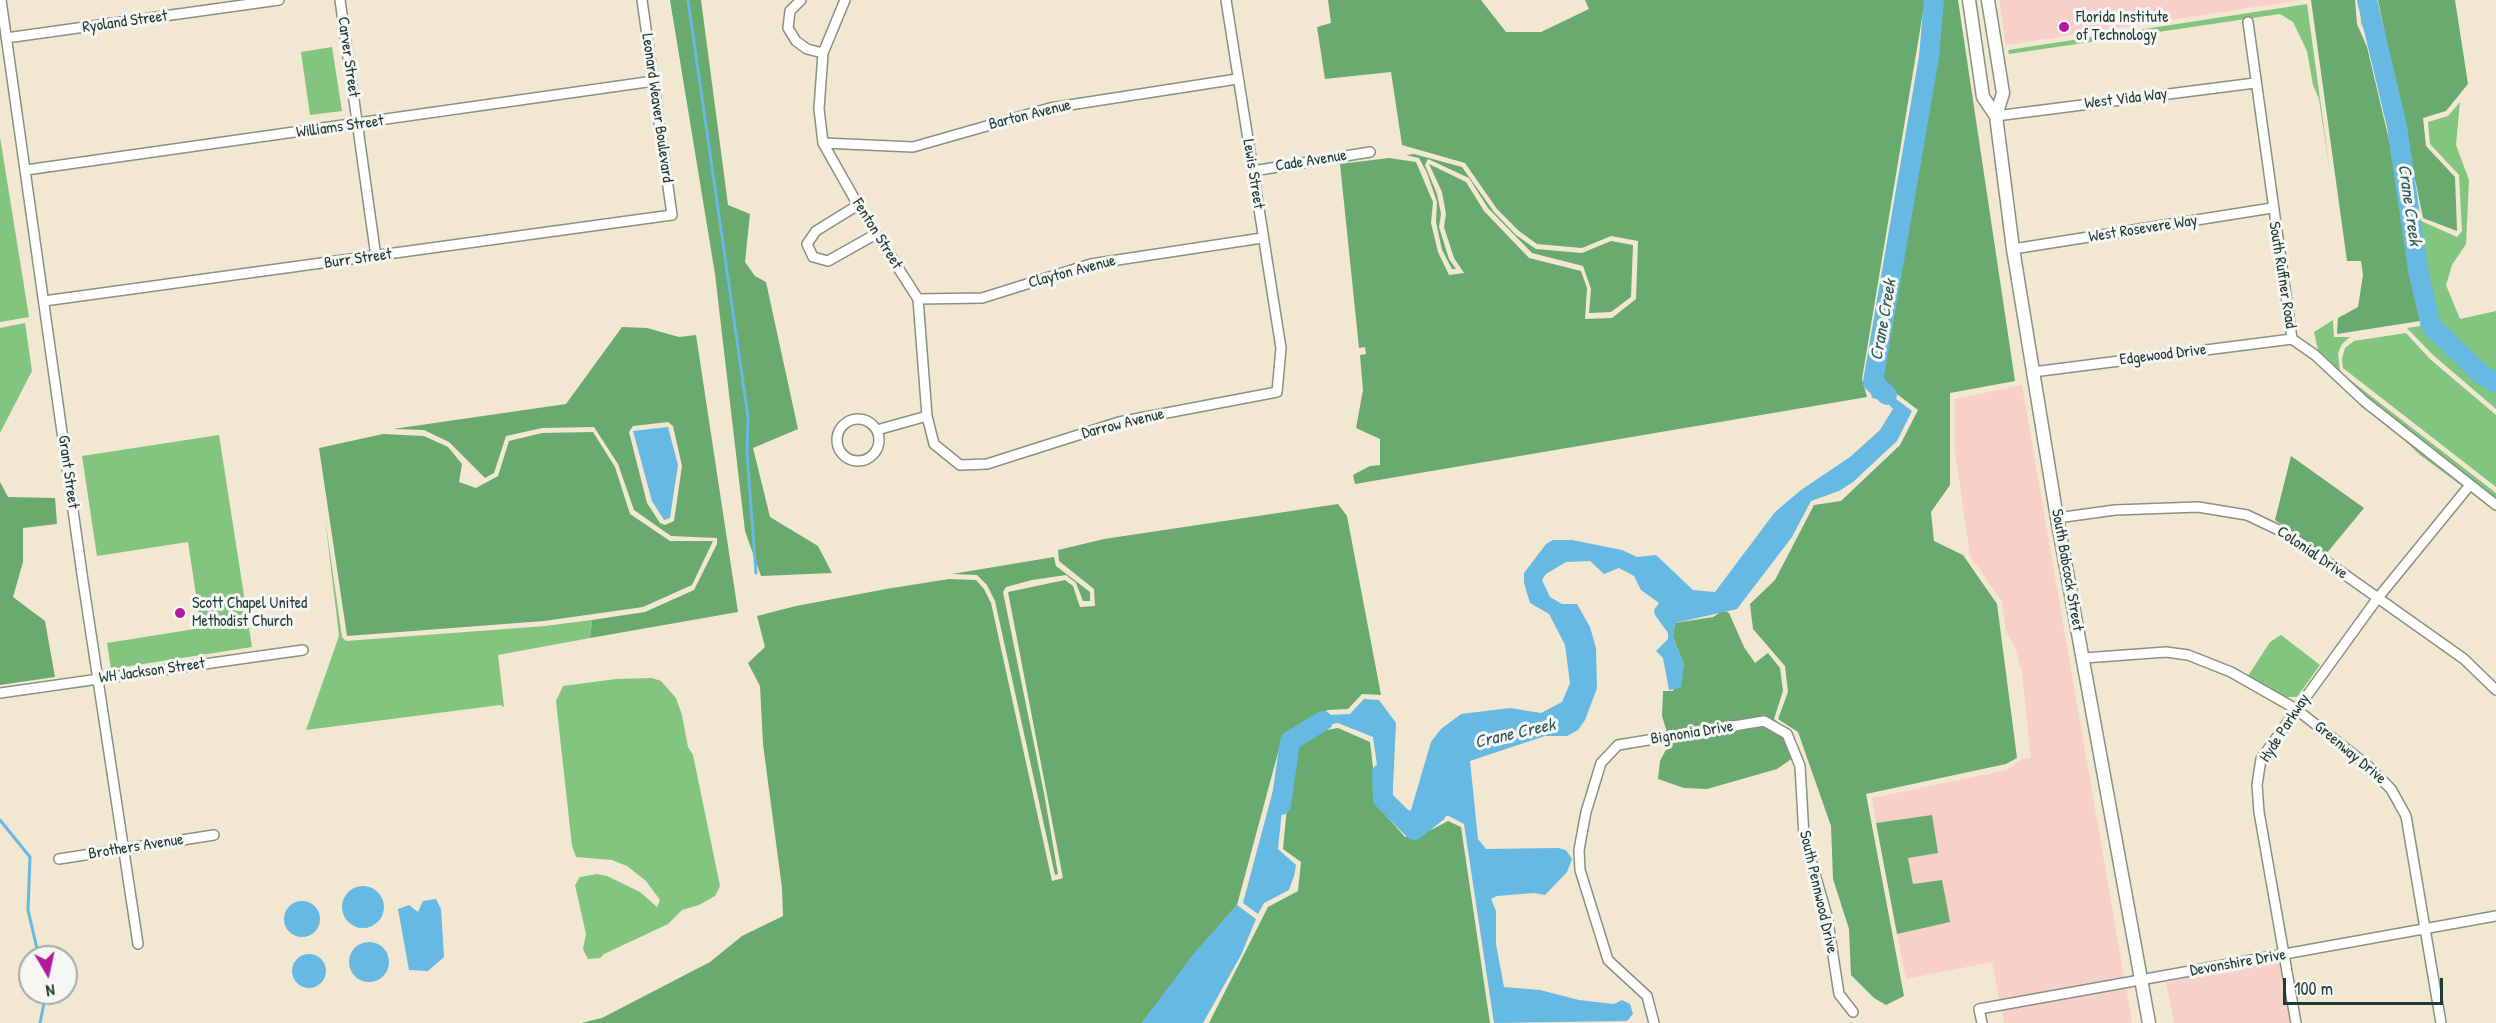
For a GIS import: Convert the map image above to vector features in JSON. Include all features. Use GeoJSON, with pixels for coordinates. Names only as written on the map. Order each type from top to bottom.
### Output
{"type":"FeatureCollection","features":[{"type":"Feature","properties":{"kind":"main road","name":"South Babcock Street"},"geometry":{"type":"LineString","coordinates":[[1969,0],[1983,97],[1996,116]]}},
{"type":"Feature","properties":{"kind":"main road","name":"South Babcock Street"},"geometry":{"type":"LineString","coordinates":[[1988,0],[2003,93],[1996,116],[2013,249],[2058,518],[2149,1023]]}},
{"type":"Feature","properties":{"kind":"street","name":"Grant Street"},"geometry":{"type":"LineString","coordinates":[[1,0],[138,944]]}},
{"type":"Feature","properties":{"kind":"street","name":"Ryoland Street"},"geometry":{"type":"LineString","coordinates":[[6,38],[279,0]]}},
{"type":"Feature","properties":{"kind":"street","name":"Carver Street"},"geometry":{"type":"LineString","coordinates":[[340,0],[376,256]]}},
{"type":"Feature","properties":{"kind":"street","name":"Leonard Weaver Boulevard"},"geometry":{"type":"LineString","coordinates":[[642,0],[672,215]]}},
{"type":"Feature","properties":{"kind":"street"},"geometry":{"type":"LineString","coordinates":[[801,0],[790,11],[788,28],[796,41],[807,49],[823,53]]}},
{"type":"Feature","properties":{"kind":"street","name":"Fenton Street"},"geometry":{"type":"LineString","coordinates":[[843,0],[823,53],[819,109],[823,143],[858,205],[918,299],[927,416],[934,444]]}},
{"type":"Feature","properties":{"kind":"street","name":"Lewis Street"},"geometry":{"type":"LineString","coordinates":[[1226,0],[1281,348]]}},
{"type":"Feature","properties":{"kind":"street","name":"South Ruffner Road"},"geometry":{"type":"LineString","coordinates":[[2248,22],[2292,339],[2315,355],[2364,401],[2496,505]]}},
{"type":"Feature","properties":{"kind":"street","name":"Barton Avenue"},"geometry":{"type":"LineString","coordinates":[[823,143],[913,147],[1050,108],[1237,79]]}},
{"type":"Feature","properties":{"kind":"street","name":"Williams Street"},"geometry":{"type":"LineString","coordinates":[[26,171],[654,81]]}},
{"type":"Feature","properties":{"kind":"street","name":"West Vida Way"},"geometry":{"type":"LineString","coordinates":[[1996,116],[2255,83]]}},
{"type":"Feature","properties":{"kind":"street","name":"Cade Avenue"},"geometry":{"type":"LineString","coordinates":[[1253,171],[1370,152]]}},
{"type":"Feature","properties":{"kind":"street"},"geometry":{"type":"LineString","coordinates":[[858,205],[816,231],[807,244],[813,257],[828,261],[876,234]]}},
{"type":"Feature","properties":{"kind":"street","name":"West Rosevere Way"},"geometry":{"type":"LineString","coordinates":[[2013,249],[2272,208]]}},
{"type":"Feature","properties":{"kind":"street","name":"Burr Street"},"geometry":{"type":"LineString","coordinates":[[44,301],[672,215]]}},
{"type":"Feature","properties":{"kind":"street","name":"Clayton Avenue"},"geometry":{"type":"LineString","coordinates":[[918,299],[981,298],[1091,264],[1262,238]]}},
{"type":"Feature","properties":{"kind":"street","name":"Edgewood Drive"},"geometry":{"type":"LineString","coordinates":[[2033,372],[2292,339]]}},
{"type":"Feature","properties":{"kind":"street","name":"Darrow Avenue"},"geometry":{"type":"LineString","coordinates":[[934,444],[959,465],[987,464],[1119,422],[1280,395],[1281,348]]}},
{"type":"Feature","properties":{"kind":"street"},"geometry":{"type":"LineString","coordinates":[[877,430],[927,416]]}},
{"type":"Feature","properties":{"kind":"street"},"geometry":{"type":"LineString","coordinates":[[852,420],[867,420],[877,430],[879,441],[877,450],[868,459],[861,461],[848,459],[839,449],[838,434],[846,423],[852,420]]}},
{"type":"Feature","properties":{"kind":"street","name":"Hyde Parkway"},"geometry":{"type":"LineString","coordinates":[[2296,1023],[2259,812],[2258,785],[2261,759],[2378,599],[2470,485]]}},
{"type":"Feature","properties":{"kind":"street","name":"Colonial Drive"},"geometry":{"type":"LineString","coordinates":[[2058,518],[2115,510],[2198,507],[2247,515],[2289,535],[2464,659],[2496,690]]}},
{"type":"Feature","properties":{"kind":"street","name":"WH Jackson Street"},"geometry":{"type":"LineString","coordinates":[[0,693],[303,650]]}},
{"type":"Feature","properties":{"kind":"street","name":"Greenway Drive"},"geometry":{"type":"LineString","coordinates":[[2084,658],[2145,652],[2188,655],[2231,672],[2296,709],[2368,766],[2391,789],[2406,816],[2441,1023]]}},
{"type":"Feature","properties":{"kind":"street","name":"Bignonia Drive"},"geometry":{"type":"LineString","coordinates":[[1654,1023],[1647,996],[1608,960],[1580,870],[1579,850],[1586,812],[1601,764],[1618,745],[1764,721],[1788,734]]}},
{"type":"Feature","properties":{"kind":"street","name":"South Pennwood Drive"},"geometry":{"type":"LineString","coordinates":[[1788,734],[1800,766],[1804,836],[1827,916],[1839,994],[1853,1012]]}},
{"type":"Feature","properties":{"kind":"street","name":"Brothers Avenue"},"geometry":{"type":"LineString","coordinates":[[59,859],[214,835]]}},
{"type":"Feature","properties":{"kind":"street","name":"Devonshire Drive"},"geometry":{"type":"LineString","coordinates":[[1982,1023],[1979,1009],[2496,916]]}},
{"type":"Feature","properties":{"kind":"shaded area","name":"Florida Institute of Technology"},"geometry":{"type":"Polygon","coordinates":[[[1999,0],[2301,0],[2006,45],[1999,0]]]}},
{"type":"Feature","properties":{"kind":"shaded area"},"geometry":{"type":"Polygon","coordinates":[[[2022,385],[2132,1023],[2004,1023],[1992,962],[1906,979],[1897,934],[1949,921],[1913,884],[1908,857],[1937,853],[1932,816],[1876,823],[1872,798],[2007,770],[2022,759],[2031,758],[2022,673],[2015,647],[2006,632],[2002,602],[1970,556],[1955,451],[1955,399],[2022,385]]]}},
{"type":"Feature","properties":{"kind":"shaded area"},"geometry":{"type":"Polygon","coordinates":[[[2289,955],[2301,1023],[2174,1023],[2166,982],[2289,955]]]}},
{"type":"Feature","properties":{"kind":"green space"},"geometry":{"type":"Polygon","coordinates":[[[670,0],[701,0],[728,205],[750,214],[745,262],[755,276],[766,282],[798,429],[753,448],[770,517],[818,546],[832,573],[761,576],[745,531],[715,274],[670,0]]]}},
{"type":"Feature","properties":{"kind":"green space"},"geometry":{"type":"Polygon","coordinates":[[[1328,0],[1481,0],[1506,32],[1541,32],[1589,9],[1585,0],[1925,0],[1862,379],[1867,397],[1355,484],[1353,475],[1370,466],[1380,465],[1380,439],[1356,428],[1363,390],[1360,355],[1366,354],[1365,347],[1359,348],[1340,164],[1389,158],[1416,162],[1433,202],[1431,223],[1438,252],[1449,275],[1464,273],[1454,258],[1444,227],[1446,214],[1442,192],[1429,164],[1466,182],[1484,211],[1529,258],[1581,271],[1587,288],[1585,319],[1612,318],[1636,299],[1638,241],[1611,236],[1582,248],[1537,244],[1519,231],[1497,209],[1465,163],[1402,145],[1391,72],[1325,79],[1317,27],[1331,23],[1328,0]]]}},
{"type":"Feature","properties":{"kind":"green space"},"geometry":{"type":"Polygon","coordinates":[[[1930,0],[1933,0],[1929,66],[1875,376],[1867,376],[1930,0]]]}},
{"type":"Feature","properties":{"kind":"green space"},"geometry":{"type":"Polygon","coordinates":[[[1938,0],[1958,0],[2015,381],[1950,393],[1950,485],[1931,512],[1934,541],[1963,555],[1997,604],[2017,758],[2006,764],[1866,794],[1904,996],[1886,1005],[1874,998],[1851,975],[1849,929],[1833,879],[1831,826],[1798,732],[1778,719],[1788,692],[1785,666],[1753,629],[1750,604],[1775,580],[1814,505],[1841,501],[1900,445],[1918,410],[1881,382],[1880,375],[1934,67],[1938,0]]]}},
{"type":"Feature","properties":{"kind":"green space"},"geometry":{"type":"Polygon","coordinates":[[[2311,0],[2355,0],[2357,24],[2367,47],[2389,140],[2420,321],[2337,334],[2338,318],[2358,307],[2363,275],[2361,261],[2347,261],[2311,0]]]}},
{"type":"Feature","properties":{"kind":"green space"},"geometry":{"type":"Polygon","coordinates":[[[2360,0],[2373,0],[2419,220],[2457,237],[2462,231],[2459,175],[2430,144],[2428,122],[2448,116],[2460,102],[2456,145],[2469,180],[2466,244],[2452,265],[2446,285],[2460,319],[2496,311],[2496,409],[2433,355],[2407,328],[2420,326],[2424,320],[2393,139],[2372,46],[2361,23],[2360,0]]]}},
{"type":"Feature","properties":{"kind":"green space"},"geometry":{"type":"Polygon","coordinates":[[[2378,0],[2455,0],[2468,84],[2446,111],[2423,118],[2426,146],[2455,177],[2457,231],[2423,218],[2378,0]]]}},
{"type":"Feature","properties":{"kind":"green space"},"geometry":{"type":"Polygon","coordinates":[[[2307,4],[2330,172],[2319,99],[2313,85],[2307,51],[2293,22],[2280,14],[2009,54],[2008,50],[2307,4]]]}},
{"type":"Feature","properties":{"kind":"green space"},"geometry":{"type":"Polygon","coordinates":[[[332,47],[342,111],[310,115],[301,52],[332,47]]]}},
{"type":"Feature","properties":{"kind":"green space"},"geometry":{"type":"Polygon","coordinates":[[[0,137],[29,317],[0,322],[0,137]]]}},
{"type":"Feature","properties":{"kind":"green space"},"geometry":{"type":"Polygon","coordinates":[[[1414,154],[1462,167],[1494,212],[1516,235],[1536,249],[1582,253],[1611,241],[1633,245],[1631,297],[1611,312],[1589,313],[1591,289],[1583,266],[1532,253],[1488,208],[1469,178],[1428,159],[1425,165],[1437,194],[1441,214],[1439,227],[1449,259],[1456,269],[1452,269],[1442,250],[1436,222],[1437,202],[1427,173],[1419,158],[1406,155],[1414,154]]]}},
{"type":"Feature","properties":{"kind":"green space"},"geometry":{"type":"Polygon","coordinates":[[[2333,320],[2334,337],[2350,337],[2342,344],[2338,353],[2340,372],[2496,493],[2496,511],[2420,455],[2320,359],[2314,332],[2333,320]]]}},
{"type":"Feature","properties":{"kind":"green space"},"geometry":{"type":"Polygon","coordinates":[[[25,323],[32,371],[0,433],[0,328],[25,323]]]}},
{"type":"Feature","properties":{"kind":"green space"},"geometry":{"type":"Polygon","coordinates":[[[622,327],[647,328],[679,337],[696,335],[738,612],[590,638],[592,620],[645,612],[694,590],[717,544],[717,538],[671,536],[634,510],[618,464],[594,427],[542,428],[506,436],[494,473],[485,478],[449,442],[424,430],[393,429],[566,404],[622,327]],[[668,422],[633,426],[629,432],[647,503],[660,523],[665,525],[674,521],[682,466],[673,426],[668,422]]]}},
{"type":"Feature","properties":{"kind":"green space"},"geometry":{"type":"Polygon","coordinates":[[[2406,333],[2430,359],[2496,415],[2496,487],[2343,368],[2342,359],[2345,348],[2354,341],[2406,333]]]}},
{"type":"Feature","properties":{"kind":"green space"},"geometry":{"type":"Polygon","coordinates":[[[593,432],[615,467],[630,514],[670,541],[713,541],[692,585],[643,607],[544,621],[347,636],[319,448],[383,434],[424,436],[448,447],[462,464],[459,482],[476,488],[498,476],[509,441],[542,433],[593,432]]]}},
{"type":"Feature","properties":{"kind":"green space"},"geometry":{"type":"Polygon","coordinates":[[[219,435],[252,647],[111,669],[107,643],[201,628],[188,542],[97,556],[82,456],[219,435]]]}},
{"type":"Feature","properties":{"kind":"green space"},"geometry":{"type":"Polygon","coordinates":[[[2291,456],[2364,508],[2326,554],[2275,520],[2291,456]]]}},
{"type":"Feature","properties":{"kind":"green space"},"geometry":{"type":"Polygon","coordinates":[[[0,482],[8,497],[55,498],[57,524],[23,528],[23,562],[13,597],[45,621],[55,677],[0,685],[0,482]]]}},
{"type":"Feature","properties":{"kind":"green space"},"geometry":{"type":"Polygon","coordinates":[[[1338,504],[1347,516],[1381,695],[1362,694],[1348,709],[1328,710],[1283,734],[1237,905],[1195,953],[1142,1023],[581,1023],[602,1018],[710,962],[742,936],[783,916],[782,888],[763,744],[760,686],[748,663],[765,647],[757,616],[886,589],[949,579],[976,580],[991,603],[1052,881],[1063,878],[1008,592],[1065,580],[1073,586],[1080,607],[1095,606],[1094,589],[1059,561],[1058,550],[1104,539],[1338,504]]]}},
{"type":"Feature","properties":{"kind":"green space"},"geometry":{"type":"Polygon","coordinates":[[[325,518],[342,637],[346,641],[545,626],[592,620],[590,638],[498,655],[504,707],[500,705],[306,730],[339,636],[325,518]]]}},
{"type":"Feature","properties":{"kind":"green space"},"geometry":{"type":"Polygon","coordinates":[[[1054,557],[1056,566],[1090,592],[1090,601],[1083,601],[1076,583],[1066,575],[1006,587],[1003,592],[1044,793],[1058,874],[1055,875],[995,601],[987,585],[977,575],[952,574],[1054,557]]]}},
{"type":"Feature","properties":{"kind":"green space"},"geometry":{"type":"Polygon","coordinates":[[[1724,610],[1729,613],[1744,647],[1755,663],[1768,653],[1780,668],[1783,691],[1774,719],[1794,736],[1800,753],[1777,769],[1707,789],[1684,788],[1658,779],[1660,761],[1670,742],[1662,716],[1663,691],[1673,691],[1684,665],[1673,637],[1675,623],[1713,617],[1724,610]]]}},
{"type":"Feature","properties":{"kind":"green space"},"geometry":{"type":"Polygon","coordinates":[[[2281,635],[2320,665],[2297,697],[2285,697],[2248,676],[2270,642],[2281,635]]]}},
{"type":"Feature","properties":{"kind":"green space"},"geometry":{"type":"Polygon","coordinates":[[[652,678],[661,681],[676,698],[682,715],[688,747],[693,755],[720,886],[715,896],[699,905],[682,910],[668,924],[600,958],[588,959],[583,949],[586,934],[575,885],[580,877],[597,874],[607,876],[640,892],[657,907],[660,900],[646,881],[627,866],[612,860],[576,857],[572,846],[556,701],[563,686],[616,679],[652,678]]]}},
{"type":"Feature","properties":{"kind":"green space"},"geometry":{"type":"Polygon","coordinates":[[[1338,728],[1370,742],[1376,793],[1387,817],[1405,837],[1433,829],[1448,821],[1461,827],[1490,1023],[1209,1023],[1268,907],[1298,891],[1301,862],[1283,849],[1293,745],[1317,732],[1338,728]]]}},
{"type":"Feature","properties":{"kind":"green space"},"geometry":{"type":"Polygon","coordinates":[[[1932,815],[1938,853],[1908,858],[1913,884],[1942,880],[1950,922],[1897,934],[1876,823],[1932,815]]]}},
{"type":"Feature","properties":{"kind":"water"},"geometry":{"type":"Polygon","coordinates":[[[1867,376],[1875,376],[1879,386],[1912,411],[1897,441],[1853,482],[1839,491],[1811,501],[1792,537],[1737,609],[1675,623],[1673,637],[1684,665],[1681,688],[1669,690],[1663,658],[1656,651],[1668,639],[1668,633],[1655,615],[1654,610],[1659,603],[1641,590],[1634,576],[1619,568],[1604,574],[1590,561],[1566,562],[1546,574],[1542,580],[1550,597],[1562,604],[1577,604],[1590,627],[1596,648],[1597,688],[1585,720],[1578,730],[1567,736],[1545,736],[1470,761],[1478,839],[1486,849],[1558,848],[1566,850],[1572,859],[1567,872],[1545,895],[1534,893],[1497,896],[1491,899],[1496,911],[1496,944],[1504,987],[1540,990],[1579,1000],[1614,1004],[1622,1000],[1630,1004],[1633,1014],[1627,1021],[1494,1023],[1464,824],[1449,816],[1438,815],[1428,825],[1406,831],[1390,814],[1381,792],[1373,737],[1338,723],[1315,727],[1289,741],[1278,849],[1296,865],[1294,876],[1289,890],[1264,903],[1258,914],[1243,903],[1287,738],[1329,715],[1350,714],[1364,699],[1379,700],[1396,723],[1392,809],[1397,813],[1411,810],[1431,742],[1441,729],[1461,714],[1510,708],[1541,713],[1562,702],[1570,683],[1565,645],[1549,614],[1530,603],[1524,583],[1524,573],[1546,544],[1553,540],[1572,540],[1622,550],[1637,557],[1656,555],[1693,590],[1715,592],[1775,512],[1801,490],[1850,457],[1880,430],[1893,409],[1886,401],[1872,398],[1867,376]]]}},
{"type":"Feature","properties":{"kind":"water"},"geometry":{"type":"Polygon","coordinates":[[[668,427],[678,465],[670,518],[664,520],[652,501],[633,431],[668,427]]]}},
{"type":"Feature","properties":{"kind":"water"},"geometry":{"type":"Polygon","coordinates":[[[363,886],[378,892],[384,907],[378,922],[363,928],[348,922],[342,907],[348,892],[363,886]]]}},
{"type":"Feature","properties":{"kind":"water"},"geometry":{"type":"Polygon","coordinates":[[[436,899],[441,909],[444,957],[428,971],[409,970],[398,909],[409,905],[418,912],[423,901],[436,899]]]}},
{"type":"Feature","properties":{"kind":"water"},"geometry":{"type":"Polygon","coordinates":[[[302,901],[315,906],[320,919],[315,932],[302,937],[289,932],[284,919],[289,906],[302,901]]]}},
{"type":"Feature","properties":{"kind":"water"},"geometry":{"type":"Polygon","coordinates":[[[1237,905],[1256,919],[1241,955],[1203,1023],[1142,1023],[1195,952],[1237,905]]]}},
{"type":"Feature","properties":{"kind":"water"},"geometry":{"type":"Polygon","coordinates":[[[369,942],[383,948],[389,962],[383,976],[369,982],[355,976],[349,962],[355,948],[369,942]]]}},
{"type":"Feature","properties":{"kind":"water"},"geometry":{"type":"Polygon","coordinates":[[[309,954],[321,959],[326,971],[321,983],[309,988],[297,983],[292,971],[297,959],[309,954]]]}},
{"type":"Feature","properties":{"kind":"waterway"},"geometry":{"type":"LineString","coordinates":[[688,0],[748,417],[747,453],[756,573]]}},
{"type":"Feature","properties":{"kind":"waterway","name":"Crane Creek"},"geometry":{"type":"LineString","coordinates":[[1887,395],[1873,382],[1929,57],[1934,0]]}},
{"type":"Feature","properties":{"kind":"waterway","name":"Crane Creek"},"geometry":{"type":"LineString","coordinates":[[2367,0],[2397,126],[2418,270],[2431,326],[2481,374],[2496,383]]}},
{"type":"Feature","properties":{"kind":"waterway","name":"Crane Creek"},"geometry":{"type":"LineString","coordinates":[[1281,805],[1290,741],[1323,721]]}},
{"type":"Feature","properties":{"kind":"waterway","name":"Crane Creek"},"geometry":{"type":"LineString","coordinates":[[1382,773],[1383,799],[1414,830],[1437,812]]}},
{"type":"Feature","properties":{"kind":"waterway"},"geometry":{"type":"LineString","coordinates":[[0,820],[30,857],[28,910],[36,945]]}},
{"type":"Feature","properties":{"kind":"waterway"},"geometry":{"type":"LineString","coordinates":[[40,1023],[44,1005]]}},
{"type":"Feature","properties":{"kind":"place","name":"Florida Institute of Technology"},"geometry":{"type":"Point","coordinates":[2064,27]}},
{"type":"Feature","properties":{"kind":"place","name":"Scott Chapel United Methodist Church"},"geometry":{"type":"Point","coordinates":[180,613]}}]}
